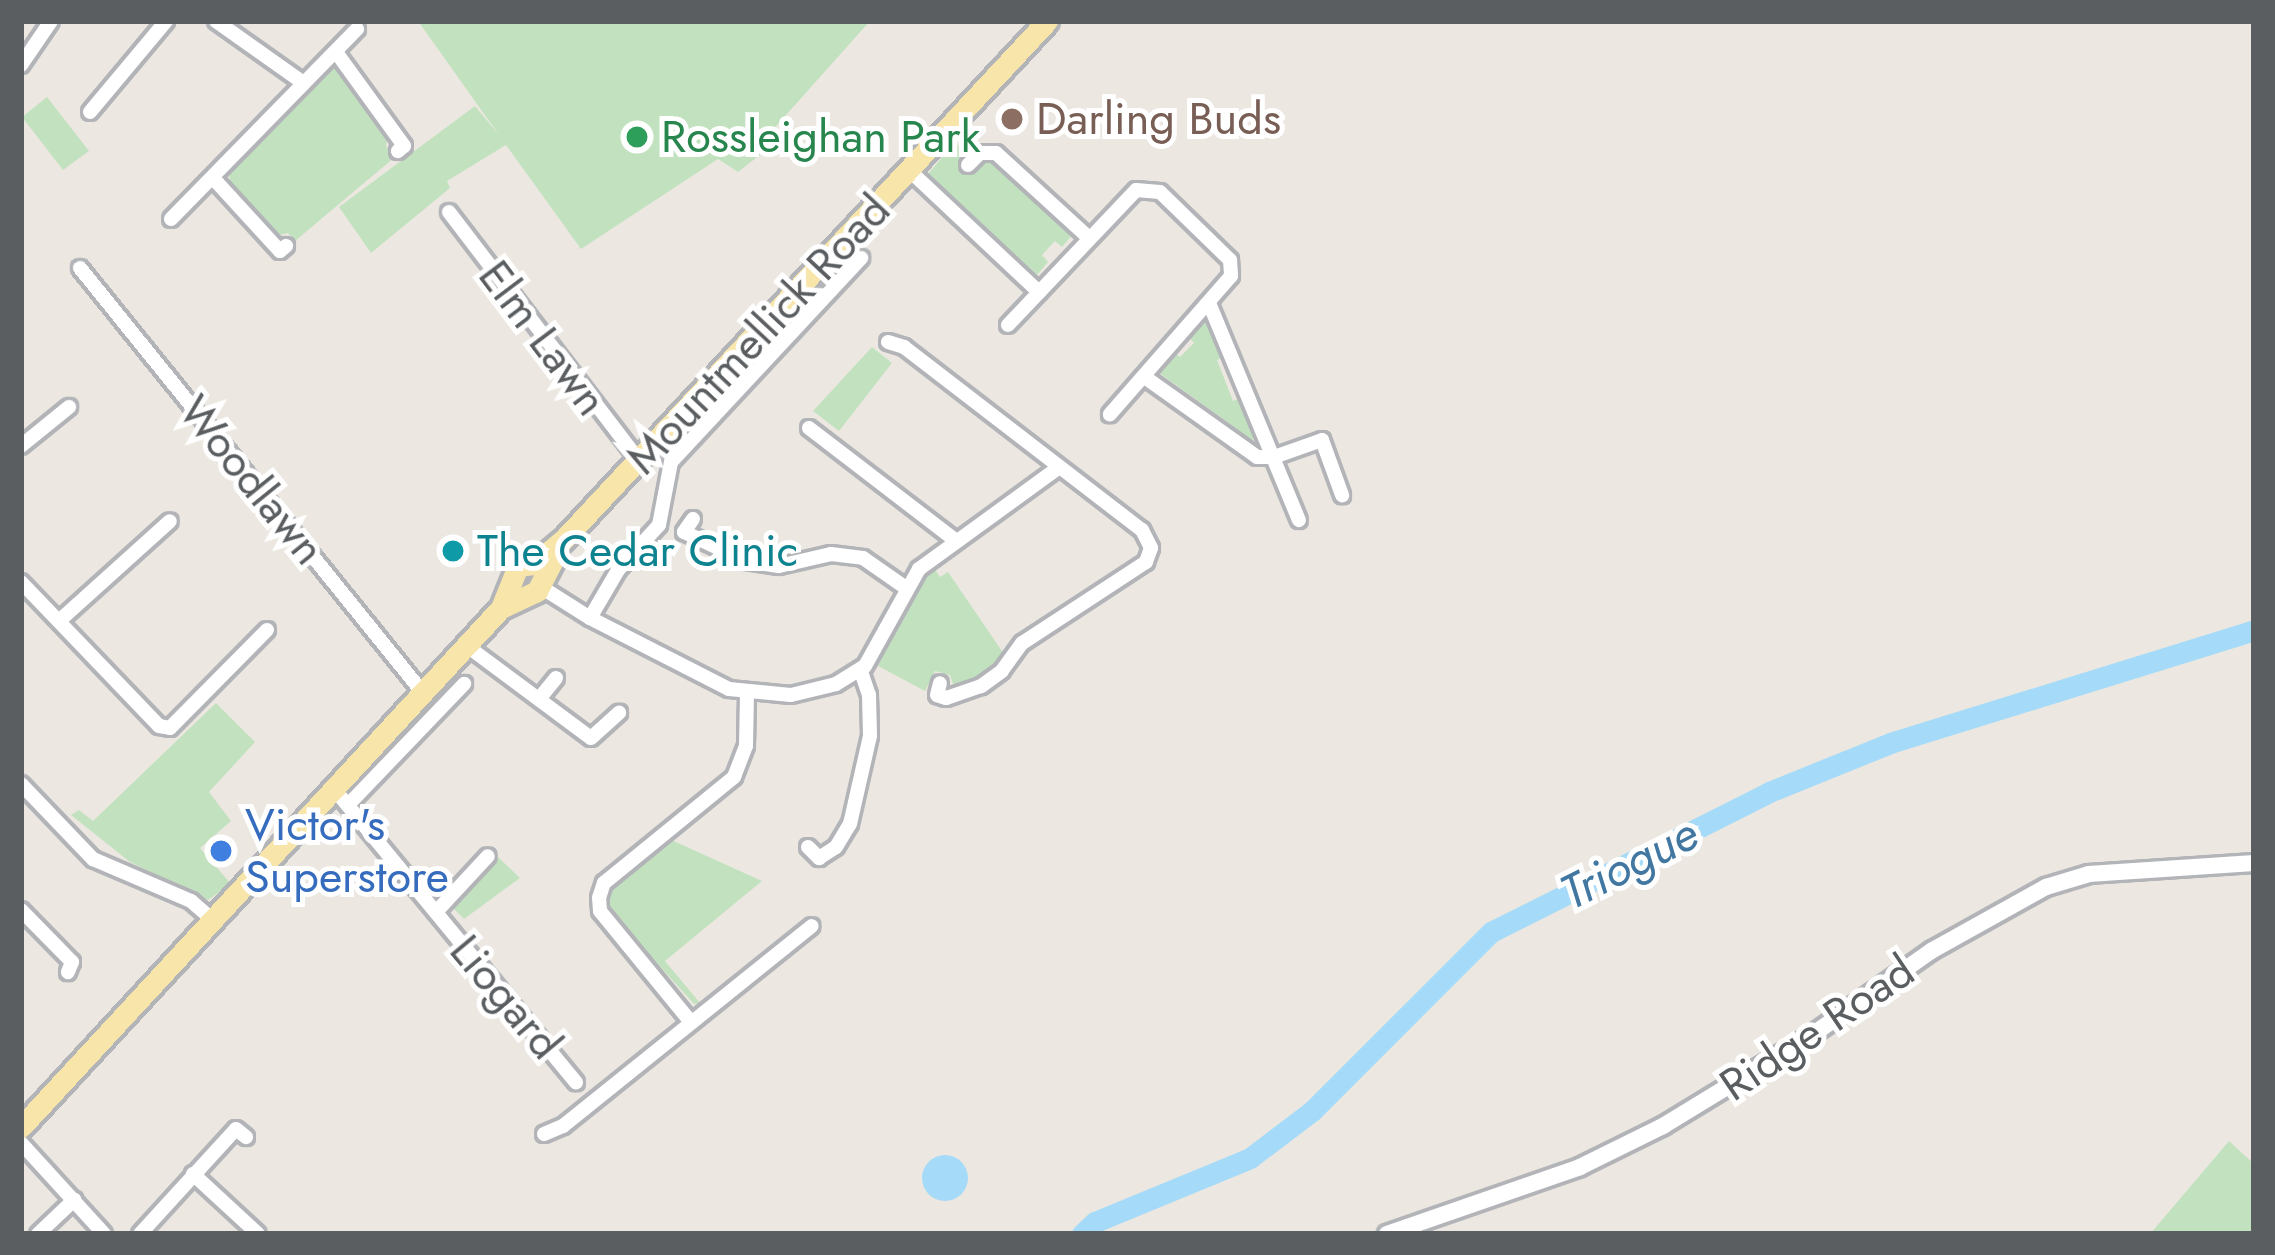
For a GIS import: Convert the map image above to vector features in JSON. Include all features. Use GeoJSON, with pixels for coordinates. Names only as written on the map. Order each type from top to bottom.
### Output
{"type":"FeatureCollection","features":[{"type":"Feature","properties":{"kind":"main road","name":"Mountmellick Road"},"geometry":{"type":"LineString","coordinates":[[21,1127],[215,922],[342,797],[423,694],[501,608],[1048,21]]}},
{"type":"Feature","properties":{"kind":"street"},"geometry":{"type":"LineString","coordinates":[[21,65],[51,21]]}},
{"type":"Feature","properties":{"kind":"street"},"geometry":{"type":"LineString","coordinates":[[90,112],[166,21]]}},
{"type":"Feature","properties":{"kind":"street"},"geometry":{"type":"LineString","coordinates":[[216,21],[302,82]]}},
{"type":"Feature","properties":{"kind":"street"},"geometry":{"type":"LineString","coordinates":[[171,219],[357,28]]}},
{"type":"Feature","properties":{"kind":"street"},"geometry":{"type":"LineString","coordinates":[[336,52],[404,146],[398,151]]}},
{"type":"Feature","properties":{"kind":"street"},"geometry":{"type":"LineString","coordinates":[[968,165],[980,153],[996,154],[1089,238]]}},
{"type":"Feature","properties":{"kind":"street"},"geometry":{"type":"LineString","coordinates":[[910,171],[1039,292]]}},
{"type":"Feature","properties":{"kind":"street"},"geometry":{"type":"LineString","coordinates":[[213,178],[280,251],[286,246]]}},
{"type":"Feature","properties":{"kind":"street"},"geometry":{"type":"LineString","coordinates":[[1008,325],[1136,190],[1160,192],[1232,266],[1209,303],[1110,414]]}},
{"type":"Feature","properties":{"kind":"street","name":"Elm Lawn"},"geometry":{"type":"LineString","coordinates":[[449,212],[640,462]]}},
{"type":"Feature","properties":{"kind":"street"},"geometry":{"type":"LineString","coordinates":[[590,619],[618,570],[659,525],[671,461],[861,258]]}},
{"type":"Feature","properties":{"kind":"street","name":"Woodlawn"},"geometry":{"type":"LineString","coordinates":[[80,268],[423,694]]}},
{"type":"Feature","properties":{"kind":"street"},"geometry":{"type":"LineString","coordinates":[[1209,303],[1299,520]]}},
{"type":"Feature","properties":{"kind":"street"},"geometry":{"type":"LineString","coordinates":[[888,342],[904,347],[1142,530],[1150,556],[1022,643],[1002,671],[981,686],[946,698],[937,695],[940,683]]}},
{"type":"Feature","properties":{"kind":"street"},"geometry":{"type":"LineString","coordinates":[[1146,378],[1242,450],[1274,457],[1322,440],[1342,495]]}},
{"type":"Feature","properties":{"kind":"street"},"geometry":{"type":"LineString","coordinates":[[21,446],[70,407]]}},
{"type":"Feature","properties":{"kind":"street"},"geometry":{"type":"LineString","coordinates":[[809,428],[956,542]]}},
{"type":"Feature","properties":{"kind":"street"},"geometry":{"type":"LineString","coordinates":[[531,581],[705,681],[747,693],[791,695],[836,685],[861,671],[919,569],[1058,468]]}},
{"type":"Feature","properties":{"kind":"street"},"geometry":{"type":"LineString","coordinates":[[693,519],[684,532],[746,560],[779,566],[831,554],[862,558],[907,588]]}},
{"type":"Feature","properties":{"kind":"street"},"geometry":{"type":"LineString","coordinates":[[59,621],[171,522]]}},
{"type":"Feature","properties":{"kind":"street"},"geometry":{"type":"LineString","coordinates":[[21,582],[159,726],[170,728],[267,629]]}},
{"type":"Feature","properties":{"kind":"street"},"geometry":{"type":"LineString","coordinates":[[467,646],[591,738],[620,713]]}},
{"type":"Feature","properties":{"kind":"street"},"geometry":{"type":"LineString","coordinates":[[808,847],[819,858],[836,847],[850,824],[870,736],[869,695],[861,671]]}},
{"type":"Feature","properties":{"kind":"street"},"geometry":{"type":"LineString","coordinates":[[538,699],[556,679]]}},
{"type":"Feature","properties":{"kind":"street"},"geometry":{"type":"LineString","coordinates":[[342,797],[464,684]]}},
{"type":"Feature","properties":{"kind":"street"},"geometry":{"type":"LineString","coordinates":[[690,1021],[600,911],[599,898],[604,883],[734,777],[746,746],[747,693]]}},
{"type":"Feature","properties":{"kind":"street"},"geometry":{"type":"LineString","coordinates":[[21,784],[93,859],[191,901],[215,922]]}},
{"type":"Feature","properties":{"kind":"street","name":"Liogard"},"geometry":{"type":"LineString","coordinates":[[342,797],[576,1082]]}},
{"type":"Feature","properties":{"kind":"street","name":"Liogard"},"geometry":{"type":"LineString","coordinates":[[436,912],[488,856]]}},
{"type":"Feature","properties":{"kind":"street","name":"Ridge Road"},"geometry":{"type":"LineString","coordinates":[[1387,1234],[1580,1167],[1663,1126],[1812,1035],[1955,936],[2046,887],[2089,874],[2254,863]]}},
{"type":"Feature","properties":{"kind":"street"},"geometry":{"type":"LineString","coordinates":[[21,910],[72,962],[68,972]]}},
{"type":"Feature","properties":{"kind":"street"},"geometry":{"type":"LineString","coordinates":[[544,1134],[563,1126],[812,926]]}},
{"type":"Feature","properties":{"kind":"street"},"geometry":{"type":"LineString","coordinates":[[140,1234],[236,1129],[246,1137]]}},
{"type":"Feature","properties":{"kind":"street"},"geometry":{"type":"LineString","coordinates":[[21,1143],[104,1234]]}},
{"type":"Feature","properties":{"kind":"street"},"geometry":{"type":"LineString","coordinates":[[193,1174],[258,1234]]}},
{"type":"Feature","properties":{"kind":"street"},"geometry":{"type":"LineString","coordinates":[[38,1234],[74,1200]]}},
{"type":"Feature","properties":{"kind":"green space","name":"Rossleighan Park"},"geometry":{"type":"Polygon","coordinates":[[[418,21],[870,21],[770,133],[779,140],[738,172],[718,159],[581,249],[506,145],[447,181],[450,188],[371,253],[339,207],[475,106],[499,135],[418,21]]]}},
{"type":"Feature","properties":{"kind":"green space"},"geometry":{"type":"Polygon","coordinates":[[[331,64],[343,68],[389,132],[386,146],[395,157],[295,241],[288,233],[275,236],[232,189],[228,170],[331,64]]]}},
{"type":"Feature","properties":{"kind":"green space"},"geometry":{"type":"Polygon","coordinates":[[[47,97],[89,151],[63,170],[22,117],[47,97]]]}},
{"type":"Feature","properties":{"kind":"green space"},"geometry":{"type":"Polygon","coordinates":[[[955,142],[978,166],[991,161],[1073,234],[1062,247],[1055,241],[1042,255],[1048,262],[1037,275],[928,174],[955,142]]]}},
{"type":"Feature","properties":{"kind":"green space"},"geometry":{"type":"Polygon","coordinates":[[[1203,317],[1209,318],[1225,356],[1217,360],[1233,401],[1242,398],[1257,435],[1252,440],[1158,372],[1172,351],[1180,357],[1194,343],[1187,335],[1203,317]]]}},
{"type":"Feature","properties":{"kind":"green space"},"geometry":{"type":"Polygon","coordinates":[[[872,347],[892,363],[839,431],[813,411],[872,347]]]}},
{"type":"Feature","properties":{"kind":"green space"},"geometry":{"type":"Polygon","coordinates":[[[934,568],[940,577],[948,572],[1004,654],[969,685],[954,687],[950,675],[935,671],[925,691],[878,666],[910,596],[934,568]]]}},
{"type":"Feature","properties":{"kind":"green space"},"geometry":{"type":"Polygon","coordinates":[[[216,703],[255,742],[209,792],[231,821],[200,848],[231,884],[208,900],[130,862],[71,815],[79,810],[93,821],[216,703]]]}},
{"type":"Feature","properties":{"kind":"green space"},"geometry":{"type":"Polygon","coordinates":[[[667,838],[762,881],[665,961],[700,1003],[694,1004],[608,909],[609,886],[667,838]]]}},
{"type":"Feature","properties":{"kind":"green space"},"geometry":{"type":"Polygon","coordinates":[[[498,857],[520,878],[464,919],[453,908],[498,857]]]}},
{"type":"Feature","properties":{"kind":"green space"},"geometry":{"type":"Polygon","coordinates":[[[2229,1141],[2254,1164],[2254,1234],[2150,1234],[2229,1141]]]}},
{"type":"Feature","properties":{"kind":"water"},"geometry":{"type":"Polygon","coordinates":[[[945,1155],[961,1162],[968,1178],[961,1194],[945,1201],[929,1194],[922,1178],[929,1162],[945,1155]]]}},
{"type":"Feature","properties":{"kind":"waterway","name":"Triogue"},"geometry":{"type":"LineString","coordinates":[[1082,1234],[1095,1222],[1250,1158],[1312,1111],[1491,932],[1769,792],[1890,743],[2254,630]]}},
{"type":"Feature","properties":{"kind":"place","name":"Darling Buds"},"geometry":{"type":"Point","coordinates":[1012,119]}},
{"type":"Feature","properties":{"kind":"place","name":"Rossleighan Park"},"geometry":{"type":"Point","coordinates":[637,137]}},
{"type":"Feature","properties":{"kind":"place","name":"The Cedar Clinic"},"geometry":{"type":"Point","coordinates":[453,551]}},
{"type":"Feature","properties":{"kind":"place","name":"Victor's Superstore"},"geometry":{"type":"Point","coordinates":[221,851]}}]}
